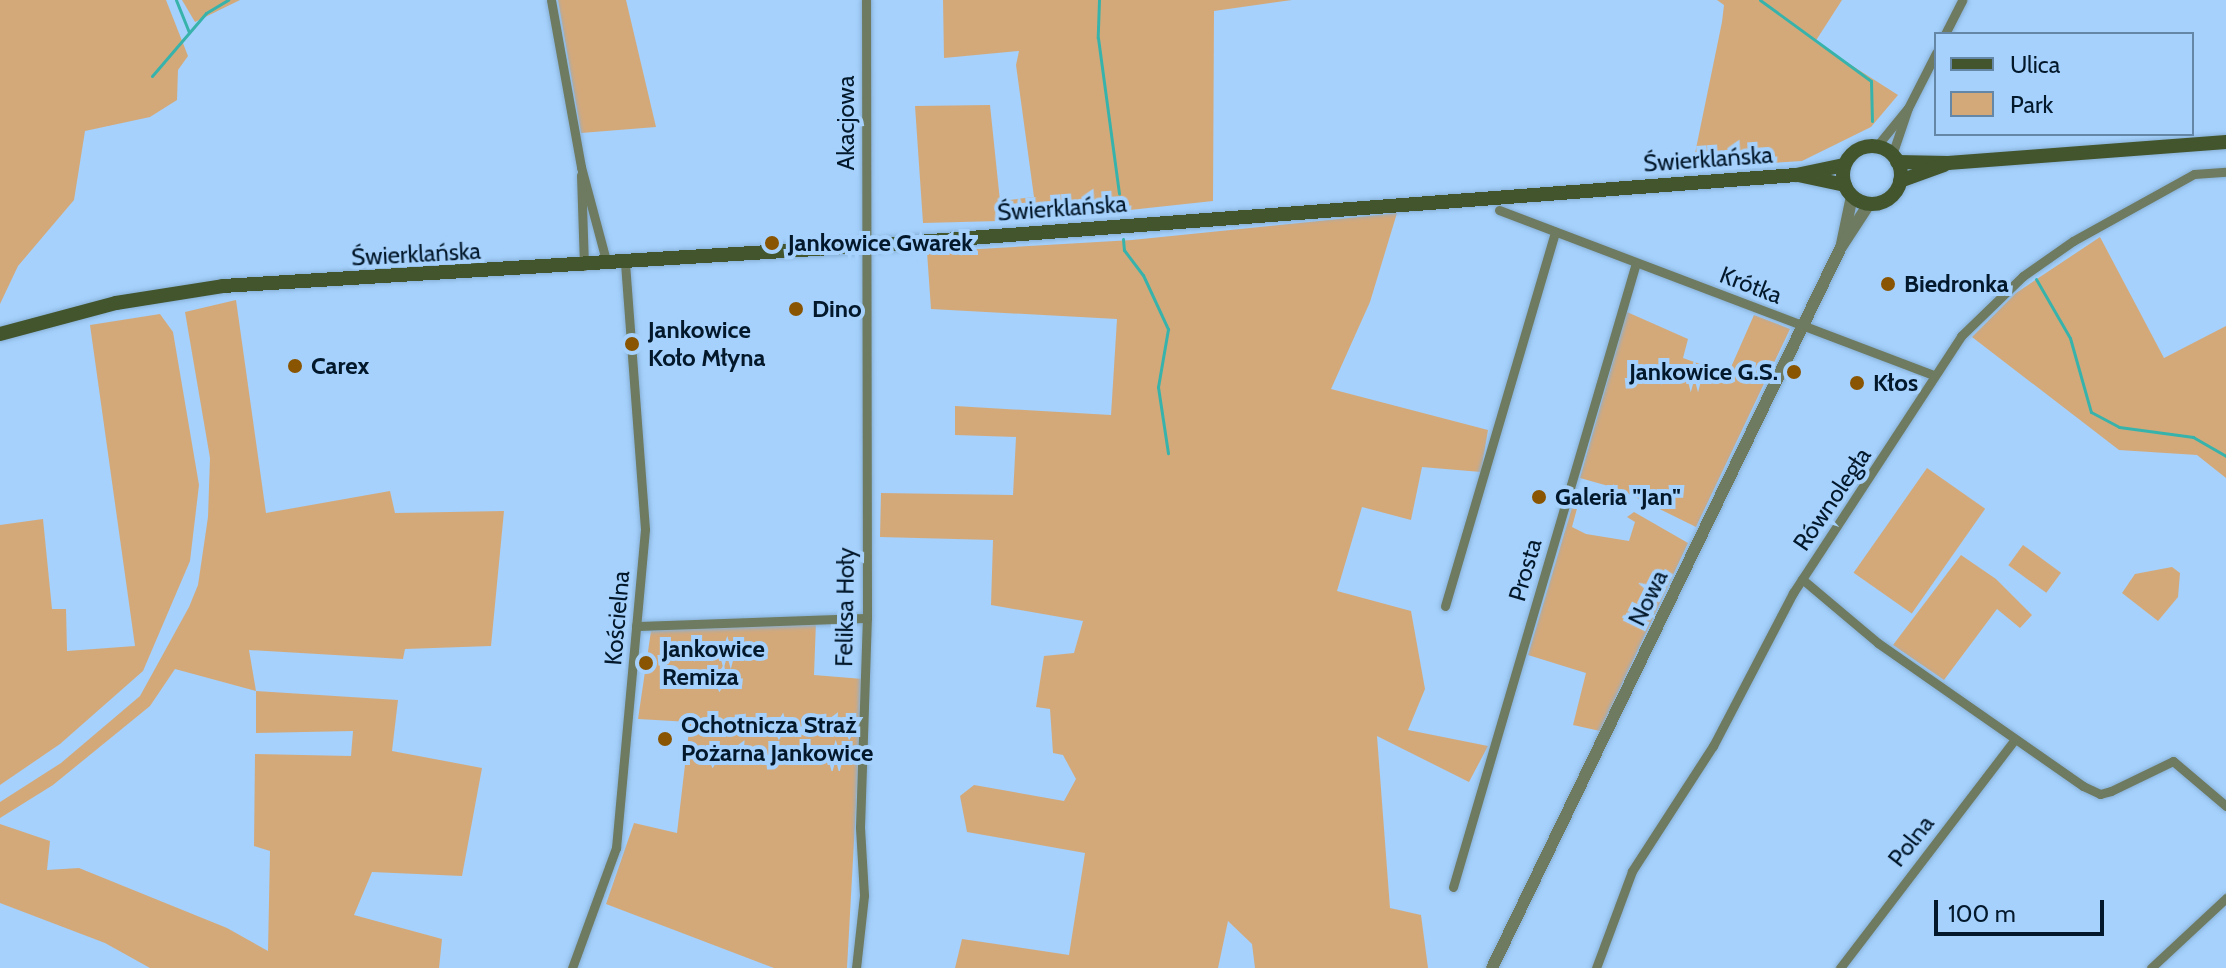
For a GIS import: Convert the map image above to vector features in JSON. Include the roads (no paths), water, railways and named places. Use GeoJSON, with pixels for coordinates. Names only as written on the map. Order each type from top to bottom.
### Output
{"type":"FeatureCollection","features":[{"type":"Feature","properties":{"kind":"main road"},"geometry":{"type":"LineString","coordinates":[[1948,163],[1900,181],[1890,197],[1869,204],[1848,191],[1844,165],[1860,149],[1876,147],[1895,159],[1948,163],[2226,142]]}},
{"type":"Feature","properties":{"kind":"main road"},"geometry":{"type":"LineString","coordinates":[[1895,159],[1900,181]]}},
{"type":"Feature","properties":{"kind":"main road","name":"Świerklańska"},"geometry":{"type":"LineString","coordinates":[[0,334],[116,303],[223,286],[584,266],[865,246],[1797,175],[1844,165]]}},
{"type":"Feature","properties":{"kind":"main road","name":"Świerklańska"},"geometry":{"type":"LineString","coordinates":[[1797,175],[1848,191]]}},
{"type":"Feature","properties":{"kind":"street"},"geometry":{"type":"LineString","coordinates":[[551,0],[581,167],[607,264]]}},
{"type":"Feature","properties":{"kind":"street","name":"Akacjowa"},"geometry":{"type":"LineString","coordinates":[[865,246],[866,0]]}},
{"type":"Feature","properties":{"kind":"street"},"geometry":{"type":"LineString","coordinates":[[1946,32],[1962,0]]}},
{"type":"Feature","properties":{"kind":"street"},"geometry":{"type":"LineString","coordinates":[[1876,147],[1908,108],[1934,57]]}},
{"type":"Feature","properties":{"kind":"street"},"geometry":{"type":"LineString","coordinates":[[1895,159],[1908,108]]}},
{"type":"Feature","properties":{"kind":"street"},"geometry":{"type":"LineString","coordinates":[[581,167],[584,266]]}},
{"type":"Feature","properties":{"kind":"street","name":"Równoległa"},"geometry":{"type":"LineString","coordinates":[[1596,968],[1632,871],[1713,746],[1802,579],[1961,336],[2055,252],[2194,174],[2226,172]]}},
{"type":"Feature","properties":{"kind":"street","name":"Nowa"},"geometry":{"type":"LineString","coordinates":[[1841,247],[1848,191]]}},
{"type":"Feature","properties":{"kind":"street","name":"Nowa"},"geometry":{"type":"LineString","coordinates":[[1492,968],[1841,247],[1869,204]]}},
{"type":"Feature","properties":{"kind":"street","name":"Krótka"},"geometry":{"type":"LineString","coordinates":[[1499,210],[1933,375]]}},
{"type":"Feature","properties":{"kind":"street"},"geometry":{"type":"LineString","coordinates":[[1445,606],[1555,232]]}},
{"type":"Feature","properties":{"kind":"street","name":"Feliksa Hoły"},"geometry":{"type":"LineString","coordinates":[[856,968],[864,895],[860,827],[867,618],[865,246]]}},
{"type":"Feature","properties":{"kind":"street","name":"Kościelna"},"geometry":{"type":"LineString","coordinates":[[572,968],[616,848],[646,510],[625,263]]}},
{"type":"Feature","properties":{"kind":"street","name":"Prosta"},"geometry":{"type":"LineString","coordinates":[[1453,887],[1636,263]]}},
{"type":"Feature","properties":{"kind":"street"},"geometry":{"type":"LineString","coordinates":[[1802,579],[1867,635],[2015,739],[2100,794],[2173,761],[2226,806]]}},
{"type":"Feature","properties":{"kind":"street"},"geometry":{"type":"LineString","coordinates":[[636,626],[867,618]]}},
{"type":"Feature","properties":{"kind":"street","name":"Polna"},"geometry":{"type":"LineString","coordinates":[[1840,968],[2015,739]]}},
{"type":"Feature","properties":{"kind":"street"},"geometry":{"type":"LineString","coordinates":[[2151,968],[2226,898]]}},
{"type":"Feature","properties":{"kind":"waterway"},"geometry":{"type":"LineString","coordinates":[[176,0],[189,32]]}},
{"type":"Feature","properties":{"kind":"waterway"},"geometry":{"type":"LineString","coordinates":[[152,76],[206,13],[228,0]]}},
{"type":"Feature","properties":{"kind":"waterway"},"geometry":{"type":"LineString","coordinates":[[1099,0],[1098,38],[1119,194]]}},
{"type":"Feature","properties":{"kind":"waterway"},"geometry":{"type":"LineString","coordinates":[[1760,0],[1871,81],[1872,121]]}},
{"type":"Feature","properties":{"kind":"waterway"},"geometry":{"type":"LineString","coordinates":[[1123,239],[1124,250],[1143,275],[1168,329],[1158,387],[1168,453]]}},
{"type":"Feature","properties":{"kind":"waterway"},"geometry":{"type":"LineString","coordinates":[[2036,279],[2070,338],[2091,412],[2119,427],[2193,437],[2226,456]]}},
{"type":"Feature","properties":{"kind":"place","name":"Jankowice Gwarek"},"geometry":{"type":"Point","coordinates":[772,243]}},
{"type":"Feature","properties":{"kind":"place","name":"Biedronka"},"geometry":{"type":"Point","coordinates":[1888,284]}},
{"type":"Feature","properties":{"kind":"place","name":"Dino"},"geometry":{"type":"Point","coordinates":[796,309]}},
{"type":"Feature","properties":{"kind":"place","name":"Jankowice Koło Młyna"},"geometry":{"type":"Point","coordinates":[632,344]}},
{"type":"Feature","properties":{"kind":"place","name":"Carex"},"geometry":{"type":"Point","coordinates":[295,366]}},
{"type":"Feature","properties":{"kind":"place","name":"Jankowice G.S."},"geometry":{"type":"Point","coordinates":[1794,372]}},
{"type":"Feature","properties":{"kind":"place","name":"Kłos"},"geometry":{"type":"Point","coordinates":[1857,383]}},
{"type":"Feature","properties":{"kind":"place","name":"Galeria \"Jan\""},"geometry":{"type":"Point","coordinates":[1539,497]}},
{"type":"Feature","properties":{"kind":"place","name":"Jankowice Remiza"},"geometry":{"type":"Point","coordinates":[646,663]}},
{"type":"Feature","properties":{"kind":"place","name":"Ochotnicza Straż Pożarna Jankowice"},"geometry":{"type":"Point","coordinates":[665,739]}}]}
